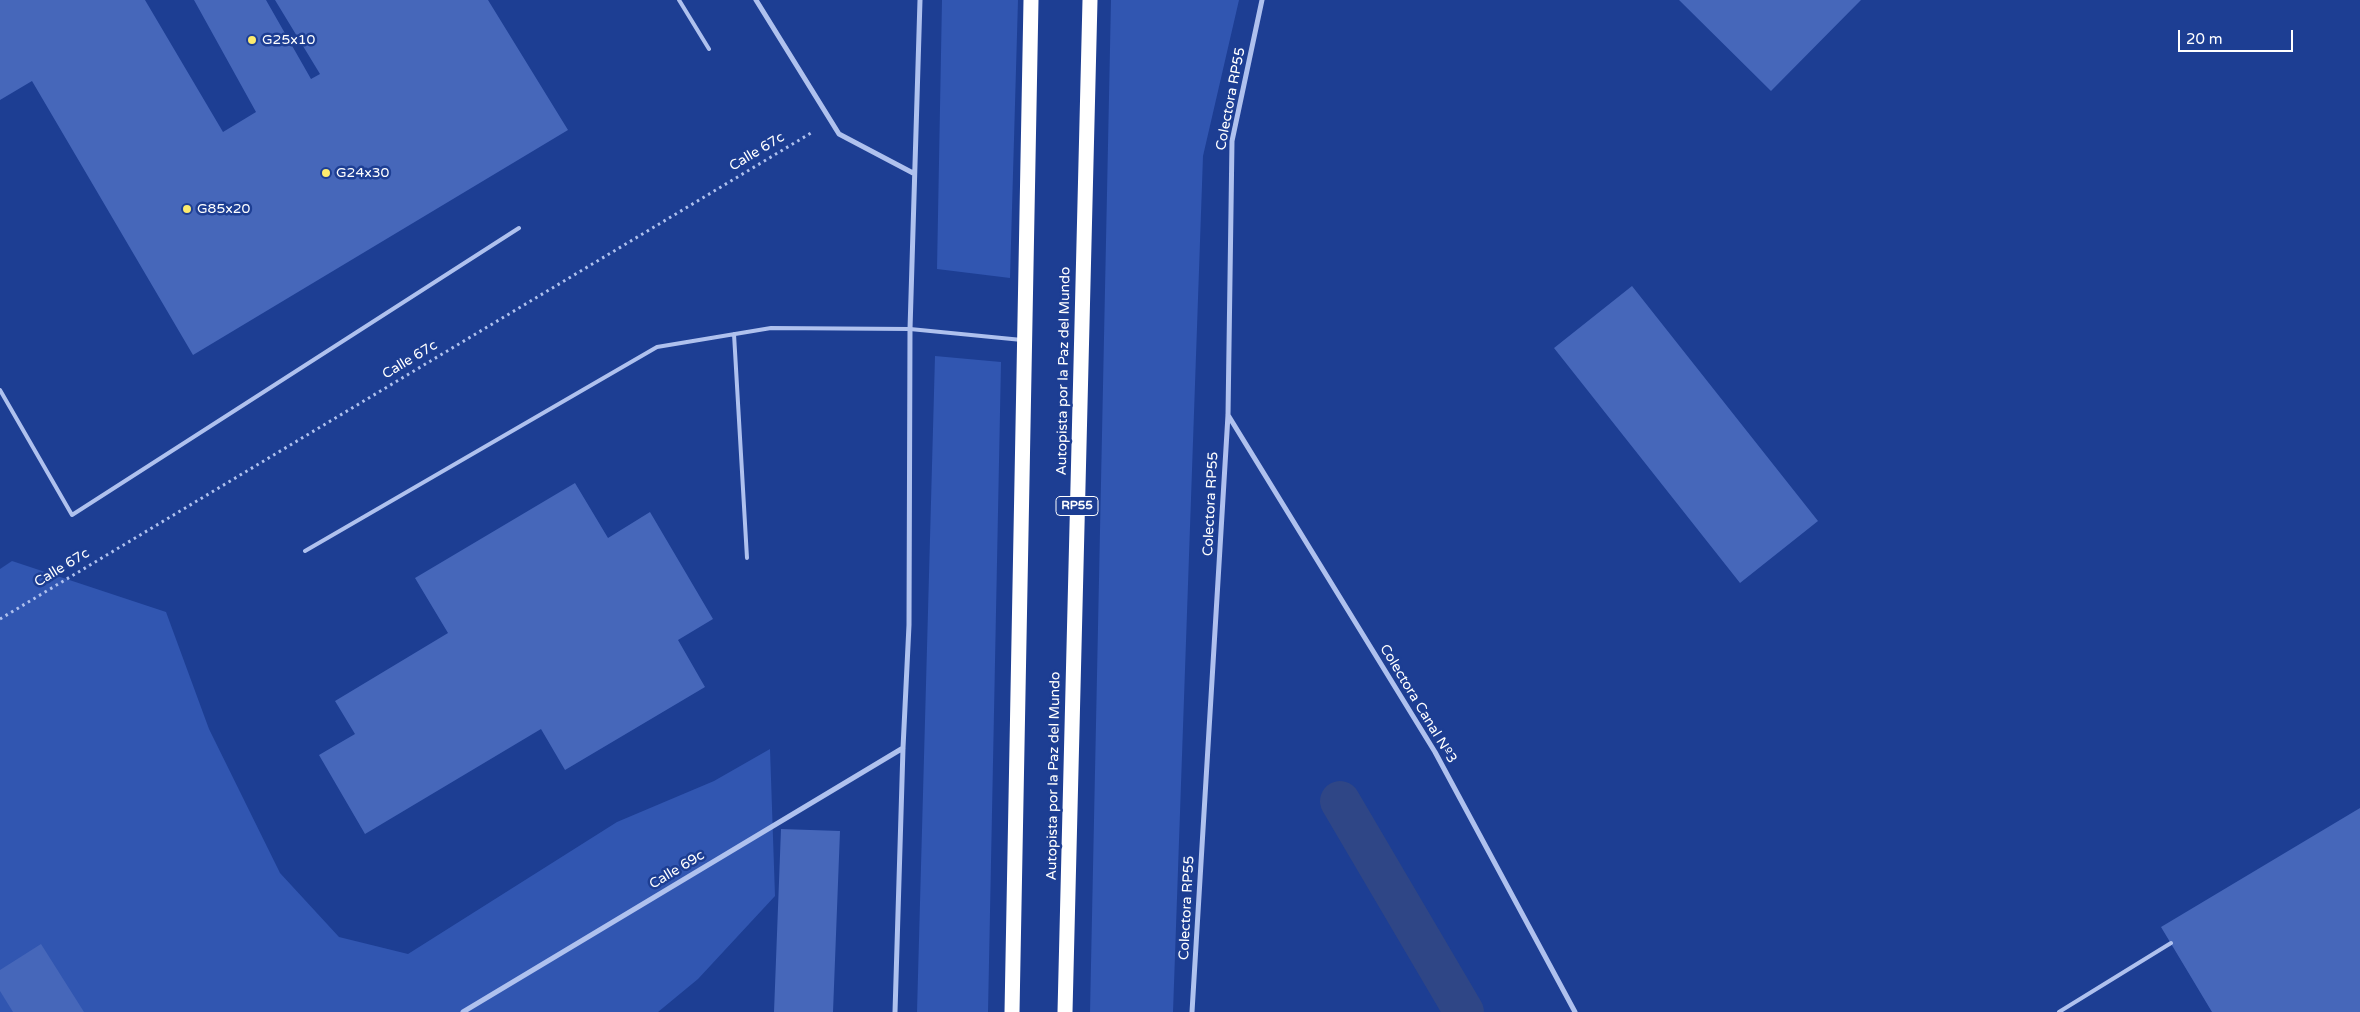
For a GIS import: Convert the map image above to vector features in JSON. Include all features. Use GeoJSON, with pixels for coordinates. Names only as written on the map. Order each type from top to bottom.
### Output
{"type":"FeatureCollection","features":[{"type":"Feature","properties":{"kind":"highway"},"geometry":{"type":"LineString","coordinates":[[1012,1012],[1031,0]]}},
{"type":"Feature","properties":{"kind":"highway","name":"Autopista por la Paz del Mundo"},"geometry":{"type":"LineString","coordinates":[[1065,1012],[1090,0]]}},
{"type":"Feature","properties":{"kind":"street"},"geometry":{"type":"LineString","coordinates":[[756,0],[839,134],[913,173]]}},
{"type":"Feature","properties":{"kind":"street"},"geometry":{"type":"LineString","coordinates":[[895,1012],[903,748],[909,625],[910,330],[913,173],[920,0]]}},
{"type":"Feature","properties":{"kind":"street","name":"Colectora RP55"},"geometry":{"type":"LineString","coordinates":[[1192,1012],[1228,415],[1232,141],[1262,0]]}},
{"type":"Feature","properties":{"kind":"street","name":"Colectora Canal Nº3"},"geometry":{"type":"LineString","coordinates":[[1228,415],[1435,752],[1575,1012]]}},
{"type":"Feature","properties":{"kind":"street","name":"Calle 69c"},"geometry":{"type":"LineString","coordinates":[[463,1012],[903,748]]}},
{"type":"Feature","properties":{"kind":"lane"},"geometry":{"type":"LineString","coordinates":[[679,0],[709,49]]}},
{"type":"Feature","properties":{"kind":"lane"},"geometry":{"type":"LineString","coordinates":[[0,390],[72,515],[519,228]]}},
{"type":"Feature","properties":{"kind":"lane"},"geometry":{"type":"LineString","coordinates":[[305,552],[657,347],[770,328],[910,330],[1024,340]]}},
{"type":"Feature","properties":{"kind":"lane"},"geometry":{"type":"LineString","coordinates":[[734,334],[748,558]]}},
{"type":"Feature","properties":{"kind":"lane"},"geometry":{"type":"LineString","coordinates":[[2059,1012],[2171,943]]}},
{"type":"Feature","properties":{"kind":"path","name":"Calle 67c"},"geometry":{"type":"LineString","coordinates":[[0,619],[831,121]]}},
{"type":"Feature","properties":{"kind":"shaded area"},"geometry":{"type":"Polygon","coordinates":[[[942,0],[1018,0],[1010,278],[937,269],[942,0]]]}},
{"type":"Feature","properties":{"kind":"shaded area"},"geometry":{"type":"Polygon","coordinates":[[[1111,0],[1239,0],[1203,156],[1173,1012],[1090,1012],[1111,0]]]}},
{"type":"Feature","properties":{"kind":"shaded area"},"geometry":{"type":"Polygon","coordinates":[[[935,356],[1001,362],[988,1012],[917,1012],[935,356]]]}},
{"type":"Feature","properties":{"kind":"shaded area"},"geometry":{"type":"Polygon","coordinates":[[[12,561],[166,612],[209,729],[280,873],[339,937],[408,954],[617,822],[714,781],[770,749],[775,896],[698,979],[658,1012],[0,1012],[0,569],[12,561]]]}},
{"type":"Feature","properties":{"kind":"building"},"geometry":{"type":"Polygon","coordinates":[[[0,0],[145,0],[223,132],[256,112],[194,0],[266,0],[311,79],[320,74],[275,0],[488,0],[568,130],[193,355],[32,81],[0,100],[0,0]]]}},
{"type":"Feature","properties":{"kind":"building"},"geometry":{"type":"Polygon","coordinates":[[[1679,0],[1861,0],[1771,91],[1679,0]]]}},
{"type":"Feature","properties":{"kind":"building"},"geometry":{"type":"Polygon","coordinates":[[[1632,286],[1818,521],[1740,583],[1554,348],[1632,286]]]}},
{"type":"Feature","properties":{"kind":"building"},"geometry":{"type":"Polygon","coordinates":[[[575,483],[608,538],[650,512],[713,619],[678,640],[705,687],[565,770],[541,729],[365,834],[319,755],[355,734],[335,701],[448,633],[415,578],[575,483]]]}},
{"type":"Feature","properties":{"kind":"building"},"geometry":{"type":"Polygon","coordinates":[[[2360,808],[2360,1012],[2212,1012],[2161,927],[2360,808]]]}},
{"type":"Feature","properties":{"kind":"building"},"geometry":{"type":"Polygon","coordinates":[[[781,829],[840,831],[833,1012],[774,1012],[781,829]]]}},
{"type":"Feature","properties":{"kind":"building"},"geometry":{"type":"Polygon","coordinates":[[[41,944],[84,1012],[13,1012],[0,991],[0,970],[41,944]]]}},
{"type":"Feature","properties":{"kind":"waterway"},"geometry":{"type":"LineString","coordinates":[[1340,801],[1464,1012]]}},
{"type":"Feature","properties":{"kind":"place","name":"G25x10"},"geometry":{"type":"Point","coordinates":[252,40]}},
{"type":"Feature","properties":{"kind":"place","name":"G24x30"},"geometry":{"type":"Point","coordinates":[326,173]}},
{"type":"Feature","properties":{"kind":"place","name":"G85x20"},"geometry":{"type":"Point","coordinates":[187,209]}}]}
